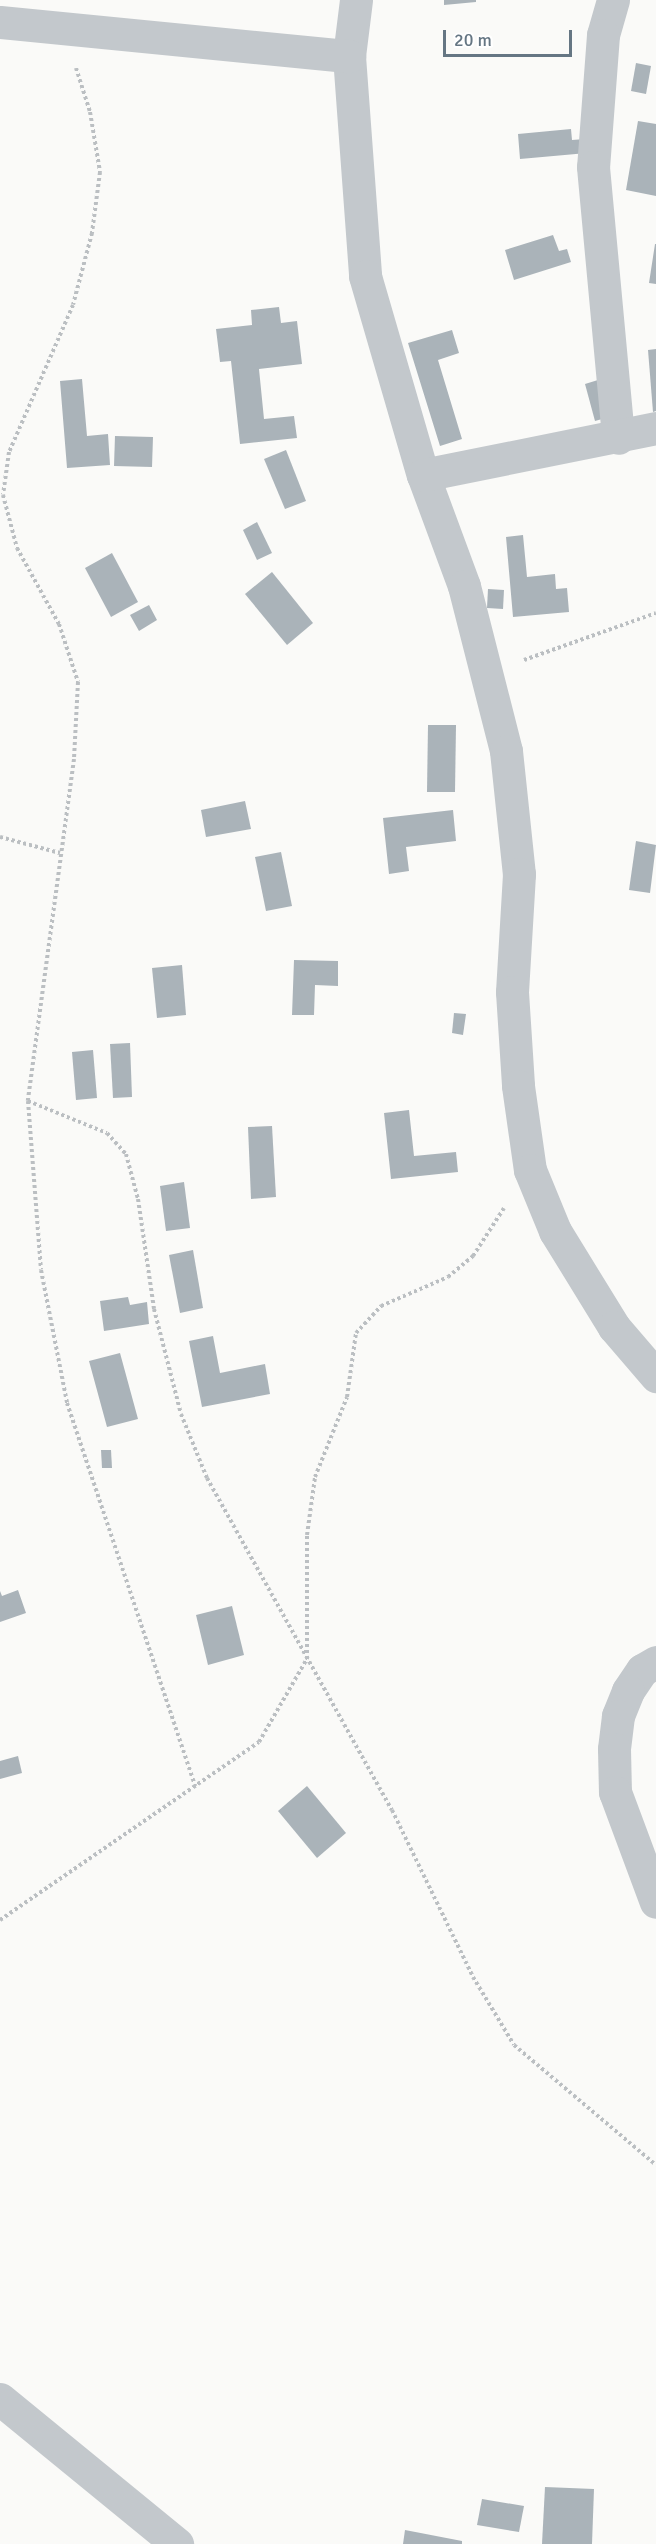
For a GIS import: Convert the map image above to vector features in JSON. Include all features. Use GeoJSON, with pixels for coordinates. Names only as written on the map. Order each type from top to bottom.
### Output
{"type":"FeatureCollection","features":[{"type":"Feature","properties":{"kind":"street"},"geometry":{"type":"LineString","coordinates":[[356,0],[349,56],[365,276],[423,475],[464,586],[506,751],[519,874],[512,992],[518,1086],[530,1170],[555,1231],[590,1289],[614,1327],[655,1371]]}},
{"type":"Feature","properties":{"kind":"street"},"geometry":{"type":"LineString","coordinates":[[613,0],[603,35],[594,167],[618,438]]}},
{"type":"Feature","properties":{"kind":"street"},"geometry":{"type":"LineString","coordinates":[[0,22],[64,13],[349,56]]}},
{"type":"Feature","properties":{"kind":"street"},"geometry":{"type":"LineString","coordinates":[[423,475],[618,438],[656,428]]}},
{"type":"Feature","properties":{"kind":"street"},"geometry":{"type":"LineString","coordinates":[[656,1662],[642,1670],[628,1691],[618,1716],[614,1749],[615,1792],[656,1902]]}},
{"type":"Feature","properties":{"kind":"street"},"geometry":{"type":"LineString","coordinates":[[0,2399],[177,2544]]}},
{"type":"Feature","properties":{"kind":"path"},"geometry":{"type":"LineString","coordinates":[[64,13],[90,112],[99,172],[94,213],[73,305],[9,452],[3,495],[17,548],[59,624],[78,682],[74,759],[28,1101],[41,1270],[68,1402],[195,1786]]}},
{"type":"Feature","properties":{"kind":"path"},"geometry":{"type":"LineString","coordinates":[[486,673],[656,613]]}},
{"type":"Feature","properties":{"kind":"path"},"geometry":{"type":"LineString","coordinates":[[0,837],[60,853]]}},
{"type":"Feature","properties":{"kind":"path"},"geometry":{"type":"LineString","coordinates":[[28,1101],[107,1133],[126,1154],[138,1199],[154,1309],[181,1414],[207,1478],[392,1810],[473,1977],[514,2045],[656,2164]]}},
{"type":"Feature","properties":{"kind":"path"},"geometry":{"type":"LineString","coordinates":[[0,1920],[260,1742],[307,1659],[307,1535],[315,1477],[347,1397],[356,1333],[381,1306],[448,1277],[473,1256],[530,1170]]}},
{"type":"Feature","properties":{"kind":"building"},"geometry":{"type":"Polygon","coordinates":[[[444,0],[476,0],[476,2],[444,5],[444,0]]]}},
{"type":"Feature","properties":{"kind":"building"},"geometry":{"type":"Polygon","coordinates":[[[636,63],[651,66],[646,94],[631,91],[636,63]]]}},
{"type":"Feature","properties":{"kind":"building"},"geometry":{"type":"Polygon","coordinates":[[[638,121],[656,124],[656,196],[626,190],[638,121]]]}},
{"type":"Feature","properties":{"kind":"building"},"geometry":{"type":"Polygon","coordinates":[[[571,129],[572,140],[585,139],[587,153],[520,159],[518,134],[571,129]]]}},
{"type":"Feature","properties":{"kind":"building"},"geometry":{"type":"Polygon","coordinates":[[[553,235],[559,251],[567,249],[571,262],[514,280],[505,250],[553,235]]]}},
{"type":"Feature","properties":{"kind":"building"},"geometry":{"type":"Polygon","coordinates":[[[656,244],[656,284],[649,283],[656,244]]]}},
{"type":"Feature","properties":{"kind":"building"},"geometry":{"type":"Polygon","coordinates":[[[279,307],[281,323],[297,321],[302,364],[259,369],[264,419],[294,416],[297,438],[240,444],[231,361],[220,362],[216,329],[252,325],[251,310],[279,307]]]}},
{"type":"Feature","properties":{"kind":"building"},"geometry":{"type":"Polygon","coordinates":[[[452,330],[459,353],[438,360],[462,439],[440,446],[408,343],[452,330]]]}},
{"type":"Feature","properties":{"kind":"building"},"geometry":{"type":"Polygon","coordinates":[[[656,349],[656,411],[653,412],[648,350],[656,349]]]}},
{"type":"Feature","properties":{"kind":"building"},"geometry":{"type":"Polygon","coordinates":[[[82,379],[87,436],[108,434],[110,465],[67,468],[60,381],[82,379]]]}},
{"type":"Feature","properties":{"kind":"building"},"geometry":{"type":"Polygon","coordinates":[[[598,380],[609,417],[595,421],[585,384],[598,380]]]}},
{"type":"Feature","properties":{"kind":"building"},"geometry":{"type":"Polygon","coordinates":[[[115,436],[153,437],[152,467],[114,466],[115,436]]]}},
{"type":"Feature","properties":{"kind":"building"},"geometry":{"type":"Polygon","coordinates":[[[286,450],[306,501],[285,509],[264,459],[286,450]]]}},
{"type":"Feature","properties":{"kind":"building"},"geometry":{"type":"Polygon","coordinates":[[[257,522],[272,553],[257,560],[243,530],[257,522]]]}},
{"type":"Feature","properties":{"kind":"building"},"geometry":{"type":"Polygon","coordinates":[[[523,535],[527,577],[555,574],[556,589],[567,588],[569,612],[513,617],[506,537],[523,535]]]}},
{"type":"Feature","properties":{"kind":"building"},"geometry":{"type":"Polygon","coordinates":[[[112,553],[138,602],[111,617],[85,568],[112,553]]]}},
{"type":"Feature","properties":{"kind":"building"},"geometry":{"type":"Polygon","coordinates":[[[272,572],[313,623],[287,645],[245,594],[272,572]]]}},
{"type":"Feature","properties":{"kind":"building"},"geometry":{"type":"Polygon","coordinates":[[[488,589],[504,590],[503,609],[487,608],[488,589]]]}},
{"type":"Feature","properties":{"kind":"building"},"geometry":{"type":"Polygon","coordinates":[[[149,605],[157,620],[139,631],[130,615],[149,605]]]}},
{"type":"Feature","properties":{"kind":"building"},"geometry":{"type":"Polygon","coordinates":[[[428,725],[456,725],[455,792],[427,792],[428,725]]]}},
{"type":"Feature","properties":{"kind":"building"},"geometry":{"type":"Polygon","coordinates":[[[245,801],[251,829],[206,837],[201,810],[245,801]]]}},
{"type":"Feature","properties":{"kind":"building"},"geometry":{"type":"Polygon","coordinates":[[[453,810],[456,841],[406,847],[409,871],[389,874],[383,818],[453,810]]]}},
{"type":"Feature","properties":{"kind":"building"},"geometry":{"type":"Polygon","coordinates":[[[636,841],[656,845],[650,893],[629,890],[636,841]]]}},
{"type":"Feature","properties":{"kind":"building"},"geometry":{"type":"Polygon","coordinates":[[[281,852],[292,906],[266,911],[255,857],[281,852]]]}},
{"type":"Feature","properties":{"kind":"building"},"geometry":{"type":"Polygon","coordinates":[[[294,960],[338,961],[338,986],[315,985],[314,1015],[292,1015],[294,960]]]}},
{"type":"Feature","properties":{"kind":"building"},"geometry":{"type":"Polygon","coordinates":[[[182,965],[186,1015],[157,1018],[152,968],[182,965]]]}},
{"type":"Feature","properties":{"kind":"building"},"geometry":{"type":"Polygon","coordinates":[[[454,1013],[466,1014],[463,1035],[452,1033],[454,1013]]]}},
{"type":"Feature","properties":{"kind":"building"},"geometry":{"type":"Polygon","coordinates":[[[130,1043],[132,1097],[113,1098],[110,1044],[130,1043]]]}},
{"type":"Feature","properties":{"kind":"building"},"geometry":{"type":"Polygon","coordinates":[[[93,1050],[97,1098],[76,1100],[72,1052],[93,1050]]]}},
{"type":"Feature","properties":{"kind":"building"},"geometry":{"type":"Polygon","coordinates":[[[409,1110],[414,1156],[456,1152],[458,1172],[391,1179],[384,1113],[409,1110]]]}},
{"type":"Feature","properties":{"kind":"building"},"geometry":{"type":"Polygon","coordinates":[[[272,1126],[276,1197],[251,1199],[248,1127],[272,1126]]]}},
{"type":"Feature","properties":{"kind":"building"},"geometry":{"type":"Polygon","coordinates":[[[184,1182],[190,1228],[166,1231],[160,1186],[184,1182]]]}},
{"type":"Feature","properties":{"kind":"building"},"geometry":{"type":"Polygon","coordinates":[[[193,1250],[203,1308],[180,1313],[169,1255],[193,1250]]]}},
{"type":"Feature","properties":{"kind":"building"},"geometry":{"type":"Polygon","coordinates":[[[128,1297],[130,1305],[147,1302],[149,1324],[104,1331],[100,1301],[128,1297]]]}},
{"type":"Feature","properties":{"kind":"building"},"geometry":{"type":"Polygon","coordinates":[[[213,1336],[220,1373],[265,1364],[270,1394],[202,1407],[189,1341],[213,1336]]]}},
{"type":"Feature","properties":{"kind":"building"},"geometry":{"type":"Polygon","coordinates":[[[120,1353],[138,1419],[107,1427],[89,1361],[120,1353]]]}},
{"type":"Feature","properties":{"kind":"building"},"geometry":{"type":"Polygon","coordinates":[[[101,1450],[111,1450],[112,1468],[102,1468],[101,1450]]]}},
{"type":"Feature","properties":{"kind":"building"},"geometry":{"type":"Polygon","coordinates":[[[18,1590],[26,1613],[0,1622],[0,1591],[2,1596],[18,1590]]]}},
{"type":"Feature","properties":{"kind":"building"},"geometry":{"type":"Polygon","coordinates":[[[232,1606],[244,1655],[208,1665],[196,1615],[232,1606]]]}},
{"type":"Feature","properties":{"kind":"building"},"geometry":{"type":"Polygon","coordinates":[[[18,1756],[22,1773],[0,1779],[0,1761],[18,1756]]]}},
{"type":"Feature","properties":{"kind":"building"},"geometry":{"type":"Polygon","coordinates":[[[307,1786],[346,1833],[317,1858],[278,1811],[307,1786]]]}},
{"type":"Feature","properties":{"kind":"building"},"geometry":{"type":"Polygon","coordinates":[[[545,2487],[594,2489],[592,2544],[542,2544],[545,2487]]]}},
{"type":"Feature","properties":{"kind":"building"},"geometry":{"type":"Polygon","coordinates":[[[482,2499],[524,2506],[519,2532],[477,2525],[482,2499]]]}},
{"type":"Feature","properties":{"kind":"building"},"geometry":{"type":"Polygon","coordinates":[[[405,2530],[462,2541],[462,2544],[403,2544],[405,2530]]]}}]}
